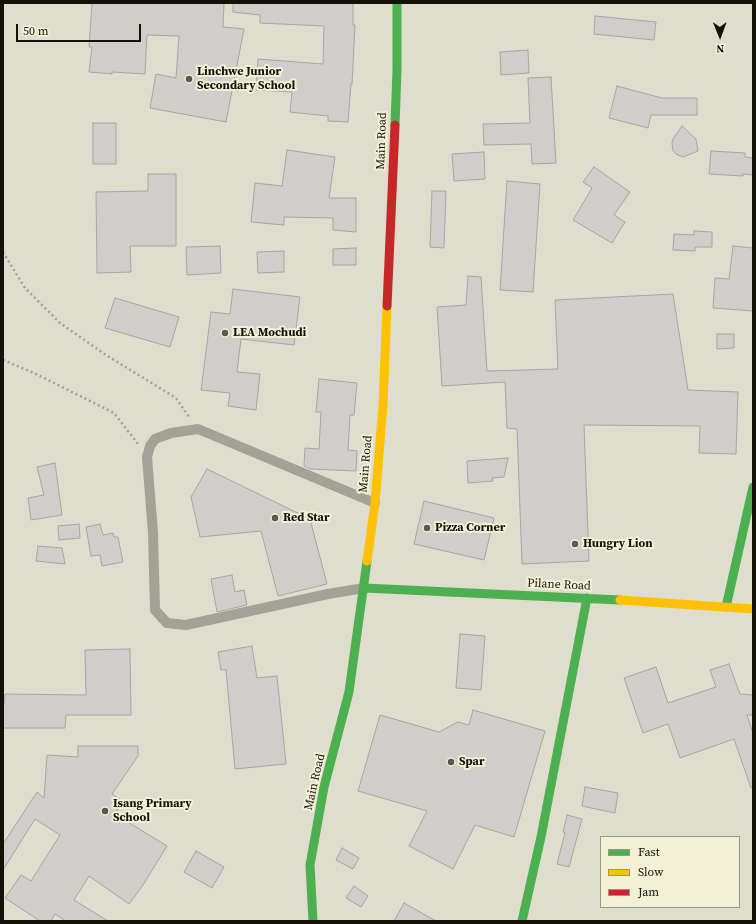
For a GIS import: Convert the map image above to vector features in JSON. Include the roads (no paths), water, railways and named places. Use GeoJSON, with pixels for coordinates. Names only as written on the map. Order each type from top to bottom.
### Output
{"type":"FeatureCollection","features":[{"type":"Feature","properties":{"kind":"main road","name":"Main Road"},"geometry":{"type":"LineString","coordinates":[[313,921],[310,865],[324,787],[349,692],[375,503],[383,405],[397,70],[397,3]]}},
{"type":"Feature","properties":{"kind":"main road"},"geometry":{"type":"LineString","coordinates":[[726,607],[753,487]]}},
{"type":"Feature","properties":{"kind":"main road","name":"Pilane Road"},"geometry":{"type":"LineString","coordinates":[[364,588],[587,598],[753,609]]}},
{"type":"Feature","properties":{"kind":"main road"},"geometry":{"type":"LineString","coordinates":[[522,921],[542,837],[587,598]]}},
{"type":"Feature","properties":{"kind":"lane"},"geometry":{"type":"LineString","coordinates":[[364,588],[328,594],[186,626],[167,623],[155,610],[153,533],[147,457],[150,446],[155,439],[171,433],[198,429],[375,503]]}},
{"type":"Feature","properties":{"kind":"place","name":"Linchwe Junior Secondary School"},"geometry":{"type":"Point","coordinates":[189,79]}},
{"type":"Feature","properties":{"kind":"place","name":"LEA Mochudi"},"geometry":{"type":"Point","coordinates":[225,333]}},
{"type":"Feature","properties":{"kind":"place","name":"Red Star"},"geometry":{"type":"Point","coordinates":[275,518]}},
{"type":"Feature","properties":{"kind":"place","name":"Pizza Corner"},"geometry":{"type":"Point","coordinates":[427,528]}},
{"type":"Feature","properties":{"kind":"place","name":"Hungry Lion"},"geometry":{"type":"Point","coordinates":[575,544]}},
{"type":"Feature","properties":{"kind":"place","name":"Spar"},"geometry":{"type":"Point","coordinates":[451,762]}},
{"type":"Feature","properties":{"kind":"place","name":"Isang Primary School"},"geometry":{"type":"Point","coordinates":[105,811]}}]}
